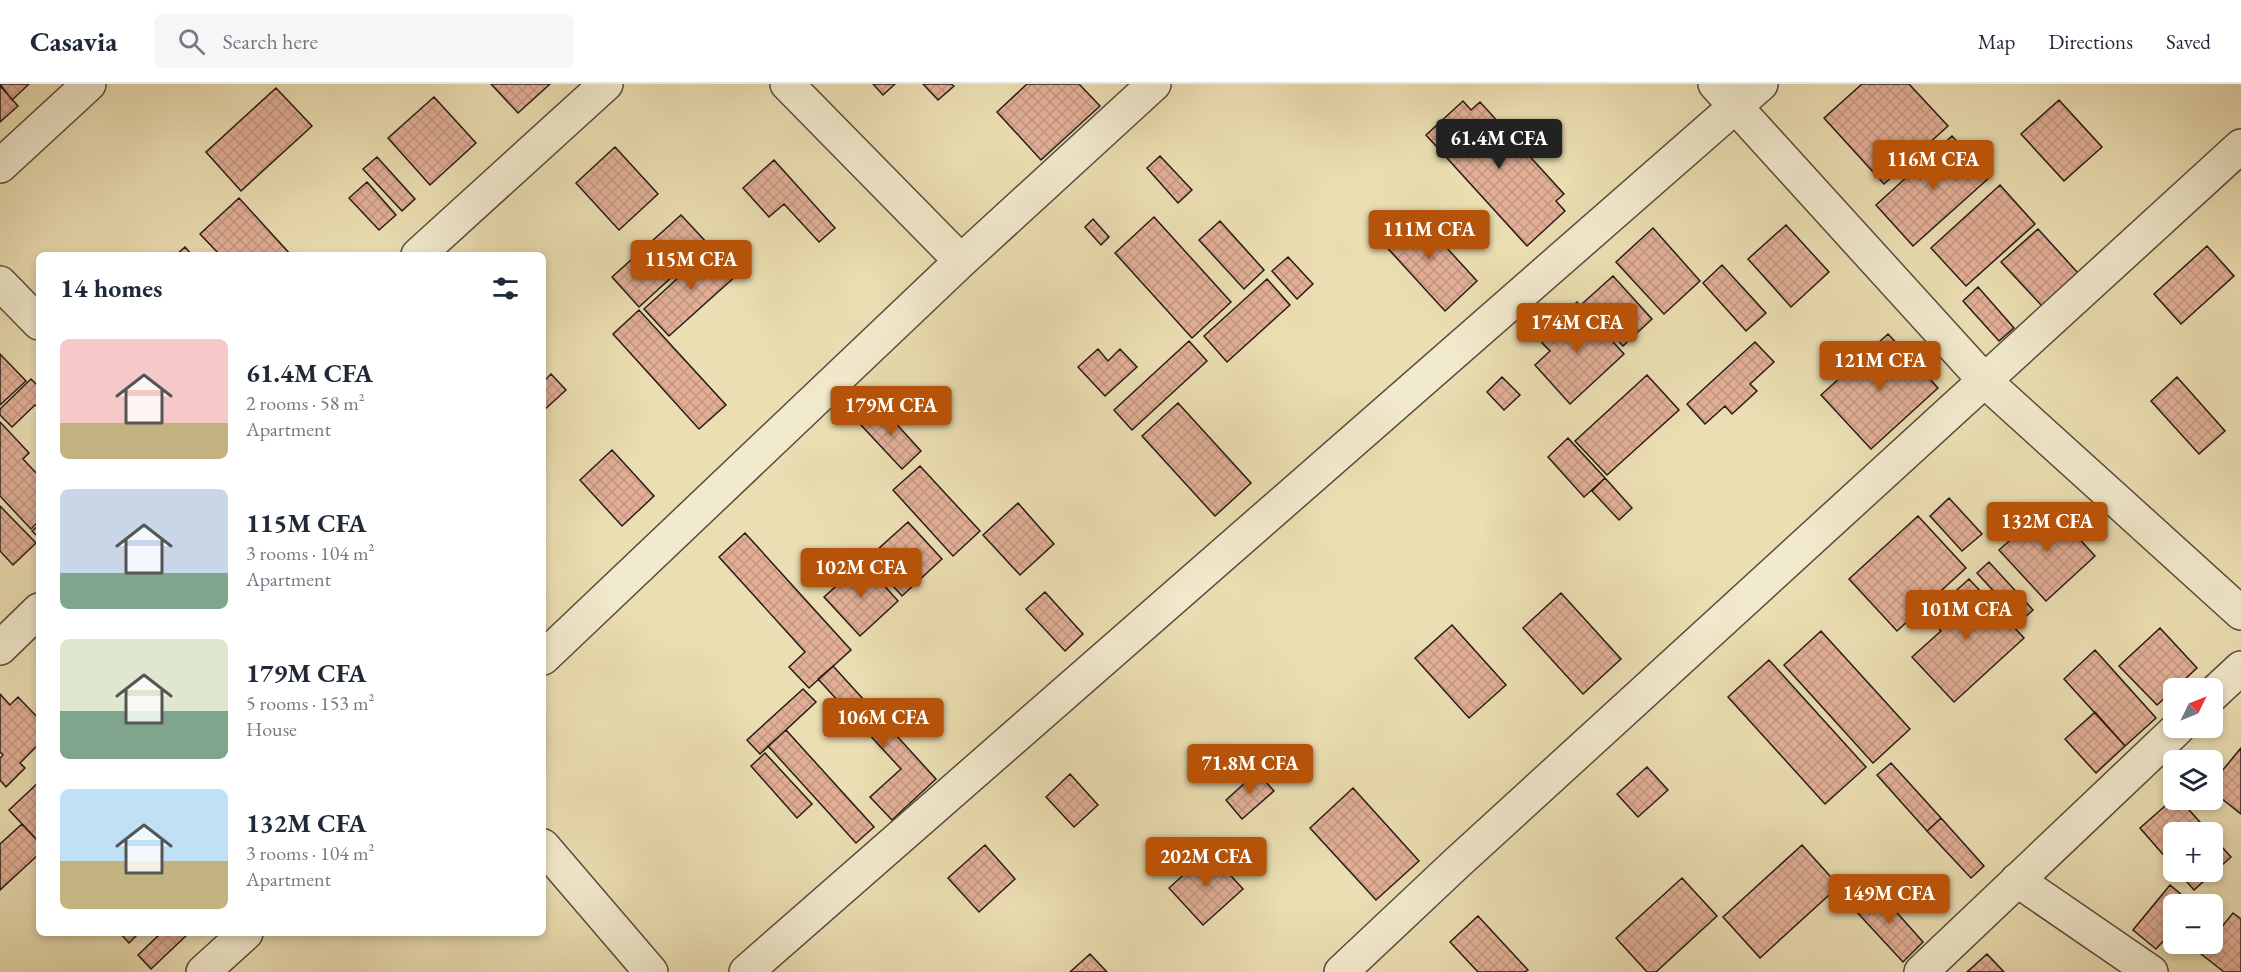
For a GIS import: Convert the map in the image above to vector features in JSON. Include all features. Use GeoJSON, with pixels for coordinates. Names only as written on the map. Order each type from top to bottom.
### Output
{"type":"FeatureCollection","features":[{"type":"Feature","properties":{"kind":"street"},"geometry":{"type":"LineString","coordinates":[[0,166],[89,84]]}},
{"type":"Feature","properties":{"kind":"street"},"geometry":{"type":"LineString","coordinates":[[421,252],[606,84]]}},
{"type":"Feature","properties":{"kind":"street"},"geometry":{"type":"LineString","coordinates":[[787,84],[961,261]]}},
{"type":"Feature","properties":{"kind":"street"},"geometry":{"type":"LineString","coordinates":[[546,655],[961,261],[1154,84]]}},
{"type":"Feature","properties":{"kind":"street"},"geometry":{"type":"LineString","coordinates":[[746,972],[1725,95],[1761,84]]}},
{"type":"Feature","properties":{"kind":"street"},"geometry":{"type":"LineString","coordinates":[[1725,95],[1986,382],[2241,613]]}},
{"type":"Feature","properties":{"kind":"street"},"geometry":{"type":"LineString","coordinates":[[1341,972],[2241,146]]}},
{"type":"Feature","properties":{"kind":"street"},"geometry":{"type":"LineString","coordinates":[[0,283],[36,320]]}},
{"type":"Feature","properties":{"kind":"street"},"geometry":{"type":"LineString","coordinates":[[0,648],[36,613]]}},
{"type":"Feature","properties":{"kind":"street"},"geometry":{"type":"LineString","coordinates":[[2223,685],[2241,668]]}},
{"type":"Feature","properties":{"kind":"street"},"geometry":{"type":"LineString","coordinates":[[1921,972],[2167,738]]}},
{"type":"Feature","properties":{"kind":"street"},"geometry":{"type":"LineString","coordinates":[[546,850],[651,972]]}},
{"type":"Feature","properties":{"kind":"street"},"geometry":{"type":"LineString","coordinates":[[2018,880],[2151,972]]}},
{"type":"Feature","properties":{"kind":"street"},"geometry":{"type":"LineString","coordinates":[[203,972],[243,936]]}},
{"type":"Feature","properties":{"kind":"building"},"geometry":{"type":"Polygon","coordinates":[[[0,84],[29,84],[12,100],[0,84]]]}},
{"type":"Feature","properties":{"kind":"building"},"geometry":{"type":"Polygon","coordinates":[[[491,84],[550,84],[518,113],[491,84]]]}},
{"type":"Feature","properties":{"kind":"building"},"geometry":{"type":"Polygon","coordinates":[[[873,84],[895,84],[883,95],[873,84]]]}},
{"type":"Feature","properties":{"kind":"building"},"geometry":{"type":"Polygon","coordinates":[[[923,84],[951,84],[954,86],[938,100],[923,84]]]}},
{"type":"Feature","properties":{"kind":"building"},"geometry":{"type":"Polygon","coordinates":[[[1027,84],[1079,84],[1100,106],[1041,160],[997,112],[1027,84]]]}},
{"type":"Feature","properties":{"kind":"building"},"geometry":{"type":"Polygon","coordinates":[[[1862,84],[1909,84],[1948,126],[1884,184],[1824,118],[1862,84]]]}},
{"type":"Feature","properties":{"kind":"building"},"geometry":{"type":"Polygon","coordinates":[[[0,86],[18,106],[0,122],[0,86]]]}},
{"type":"Feature","properties":{"kind":"building"},"geometry":{"type":"Polygon","coordinates":[[[276,88],[312,126],[241,191],[206,152],[276,88]]]}},
{"type":"Feature","properties":{"kind":"building"},"geometry":{"type":"Polygon","coordinates":[[[434,97],[476,143],[430,185],[388,138],[434,97]]]}},
{"type":"Feature","properties":{"kind":"building"},"geometry":{"type":"Polygon","coordinates":[[[2059,100],[2102,147],[2064,181],[2021,134],[2059,100]]]}},
{"type":"Feature","properties":{"kind":"building"},"geometry":{"type":"Polygon","coordinates":[[[1463,101],[1471,110],[1480,102],[1564,194],[1556,201],[1565,211],[1527,246],[1426,135],[1463,101]]]}},
{"type":"Feature","properties":{"kind":"building"},"geometry":{"type":"Polygon","coordinates":[[[1952,136],[1990,177],[1913,246],[1876,205],[1952,136]]]}},
{"type":"Feature","properties":{"kind":"building"},"geometry":{"type":"Polygon","coordinates":[[[615,147],[658,194],[619,230],[576,183],[615,147]]]}},
{"type":"Feature","properties":{"kind":"building"},"geometry":{"type":"Polygon","coordinates":[[[1160,156],[1192,190],[1178,203],[1147,168],[1160,156]]]}},
{"type":"Feature","properties":{"kind":"building"},"geometry":{"type":"Polygon","coordinates":[[[377,157],[415,199],[402,211],[363,169],[377,157]]]}},
{"type":"Feature","properties":{"kind":"building"},"geometry":{"type":"Polygon","coordinates":[[[774,160],[835,228],[819,242],[784,204],[769,217],[743,188],[774,160]]]}},
{"type":"Feature","properties":{"kind":"building"},"geometry":{"type":"Polygon","coordinates":[[[367,182],[396,215],[379,230],[349,198],[367,182]]]}},
{"type":"Feature","properties":{"kind":"building"},"geometry":{"type":"Polygon","coordinates":[[[2000,185],[2035,224],[1966,286],[1931,248],[2000,185]]]}},
{"type":"Feature","properties":{"kind":"building"},"geometry":{"type":"Polygon","coordinates":[[[239,198],[288,252],[217,252],[200,234],[239,198]]]}},
{"type":"Feature","properties":{"kind":"building"},"geometry":{"type":"Polygon","coordinates":[[[1413,211],[1477,281],[1445,311],[1381,241],[1413,211]]]}},
{"type":"Feature","properties":{"kind":"building"},"geometry":{"type":"Polygon","coordinates":[[[681,215],[708,244],[639,307],[612,277],[681,215]]]}},
{"type":"Feature","properties":{"kind":"building"},"geometry":{"type":"Polygon","coordinates":[[[1154,217],[1231,302],[1192,338],[1115,253],[1154,217]]]}},
{"type":"Feature","properties":{"kind":"building"},"geometry":{"type":"Polygon","coordinates":[[[1093,219],[1109,237],[1101,245],[1085,227],[1093,219]]]}},
{"type":"Feature","properties":{"kind":"building"},"geometry":{"type":"Polygon","coordinates":[[[1220,221],[1264,270],[1244,289],[1199,240],[1220,221]]]}},
{"type":"Feature","properties":{"kind":"building"},"geometry":{"type":"Polygon","coordinates":[[[1786,225],[1829,272],[1791,307],[1748,259],[1786,225]]]}},
{"type":"Feature","properties":{"kind":"building"},"geometry":{"type":"Polygon","coordinates":[[[1653,228],[1700,281],[1664,314],[1616,262],[1653,228]]]}},
{"type":"Feature","properties":{"kind":"building"},"geometry":{"type":"Polygon","coordinates":[[[2038,229],[2078,273],[2042,306],[2001,262],[2038,229]]]}},
{"type":"Feature","properties":{"kind":"building"},"geometry":{"type":"Polygon","coordinates":[[[2207,246],[2234,276],[2181,324],[2154,294],[2207,246]]]}},
{"type":"Feature","properties":{"kind":"building"},"geometry":{"type":"Polygon","coordinates":[[[185,247],[189,252],[179,252],[185,247]]]}},
{"type":"Feature","properties":{"kind":"building"},"geometry":{"type":"Polygon","coordinates":[[[712,247],[738,274],[669,336],[644,309],[712,247]]]}},
{"type":"Feature","properties":{"kind":"building"},"geometry":{"type":"Polygon","coordinates":[[[1288,257],[1313,284],[1297,299],[1272,271],[1288,257]]]}},
{"type":"Feature","properties":{"kind":"building"},"geometry":{"type":"Polygon","coordinates":[[[1722,265],[1766,313],[1746,331],[1703,283],[1722,265]]]}},
{"type":"Feature","properties":{"kind":"building"},"geometry":{"type":"Polygon","coordinates":[[[1613,276],[1652,319],[1623,346],[1583,303],[1613,276]]]}},
{"type":"Feature","properties":{"kind":"building"},"geometry":{"type":"Polygon","coordinates":[[[1267,279],[1290,305],[1227,362],[1204,336],[1267,279]]]}},
{"type":"Feature","properties":{"kind":"building"},"geometry":{"type":"Polygon","coordinates":[[[1978,287],[2014,328],[1999,341],[1963,301],[1978,287]]]}},
{"type":"Feature","properties":{"kind":"building"},"geometry":{"type":"Polygon","coordinates":[[[1577,302],[1624,354],[1570,404],[1535,365],[1550,351],[1542,343],[1563,323],[1559,318],[1577,302]]]}},
{"type":"Feature","properties":{"kind":"building"},"geometry":{"type":"Polygon","coordinates":[[[639,310],[726,405],[699,429],[613,334],[639,310]]]}},
{"type":"Feature","properties":{"kind":"building"},"geometry":{"type":"Polygon","coordinates":[[[1888,334],[1938,388],[1871,449],[1821,395],[1888,334]]]}},
{"type":"Feature","properties":{"kind":"building"},"geometry":{"type":"Polygon","coordinates":[[[1189,341],[1207,361],[1132,430],[1114,410],[1189,341]]]}},
{"type":"Feature","properties":{"kind":"building"},"geometry":{"type":"Polygon","coordinates":[[[1755,342],[1774,362],[1750,384],[1757,391],[1732,414],[1725,406],[1705,424],[1687,404],[1755,342]]]}},
{"type":"Feature","properties":{"kind":"building"},"geometry":{"type":"Polygon","coordinates":[[[1098,349],[1108,361],[1120,349],[1137,367],[1105,396],[1078,367],[1098,349]]]}},
{"type":"Feature","properties":{"kind":"building"},"geometry":{"type":"Polygon","coordinates":[[[0,354],[26,381],[0,405],[0,354]]]}},
{"type":"Feature","properties":{"kind":"building"},"geometry":{"type":"Polygon","coordinates":[[[551,374],[566,390],[546,408],[546,379],[551,374]]]}},
{"type":"Feature","properties":{"kind":"building"},"geometry":{"type":"Polygon","coordinates":[[[1647,375],[1679,410],[1607,475],[1575,441],[1647,375]]]}},
{"type":"Feature","properties":{"kind":"building"},"geometry":{"type":"Polygon","coordinates":[[[1502,377],[1520,395],[1504,410],[1487,392],[1502,377]]]}},
{"type":"Feature","properties":{"kind":"building"},"geometry":{"type":"Polygon","coordinates":[[[2177,377],[2225,431],[2199,454],[2151,401],[2177,377]]]}},
{"type":"Feature","properties":{"kind":"building"},"geometry":{"type":"Polygon","coordinates":[[[31,379],[36,384],[36,406],[12,427],[0,415],[0,409],[31,379]]]}},
{"type":"Feature","properties":{"kind":"building"},"geometry":{"type":"Polygon","coordinates":[[[1178,403],[1251,483],[1215,516],[1142,436],[1178,403]]]}},
{"type":"Feature","properties":{"kind":"building"},"geometry":{"type":"Polygon","coordinates":[[[880,406],[921,451],[902,469],[860,424],[880,406]]]}},
{"type":"Feature","properties":{"kind":"building"},"geometry":{"type":"Polygon","coordinates":[[[0,422],[29,453],[23,459],[36,473],[36,524],[31,529],[0,496],[0,422]]]}},
{"type":"Feature","properties":{"kind":"building"},"geometry":{"type":"Polygon","coordinates":[[[1568,438],[1605,478],[1584,497],[1548,457],[1568,438]]]}},
{"type":"Feature","properties":{"kind":"building"},"geometry":{"type":"Polygon","coordinates":[[[612,450],[654,496],[622,526],[580,480],[612,450]]]}},
{"type":"Feature","properties":{"kind":"building"},"geometry":{"type":"Polygon","coordinates":[[[920,466],[980,531],[953,556],[893,490],[920,466]]]}},
{"type":"Feature","properties":{"kind":"building"},"geometry":{"type":"Polygon","coordinates":[[[1605,478],[1632,508],[1619,520],[1592,491],[1605,478]]]}},
{"type":"Feature","properties":{"kind":"building"},"geometry":{"type":"Polygon","coordinates":[[[1949,498],[1982,534],[1962,551],[1930,516],[1949,498]]]}},
{"type":"Feature","properties":{"kind":"building"},"geometry":{"type":"Polygon","coordinates":[[[1018,503],[1054,544],[1020,575],[983,535],[1018,503]]]}},
{"type":"Feature","properties":{"kind":"building"},"geometry":{"type":"Polygon","coordinates":[[[0,506],[36,543],[13,565],[0,551],[0,506]]]}},
{"type":"Feature","properties":{"kind":"building"},"geometry":{"type":"Polygon","coordinates":[[[2049,506],[2095,556],[2046,601],[1999,550],[2049,506]]]}},
{"type":"Feature","properties":{"kind":"building"},"geometry":{"type":"Polygon","coordinates":[[[1918,516],[1966,568],[1897,631],[1849,579],[1918,516]]]}},
{"type":"Feature","properties":{"kind":"building"},"geometry":{"type":"Polygon","coordinates":[[[908,522],[942,559],[902,596],[868,558],[908,522]]]}},
{"type":"Feature","properties":{"kind":"building"},"geometry":{"type":"Polygon","coordinates":[[[745,533],[851,650],[809,688],[789,667],[805,652],[719,557],[745,533]]]}},
{"type":"Feature","properties":{"kind":"building"},"geometry":{"type":"Polygon","coordinates":[[[863,562],[898,601],[860,636],[824,597],[863,562]]]}},
{"type":"Feature","properties":{"kind":"building"},"geometry":{"type":"Polygon","coordinates":[[[1989,562],[2033,610],[2021,621],[1977,573],[1989,562]]]}},
{"type":"Feature","properties":{"kind":"building"},"geometry":{"type":"Polygon","coordinates":[[[1969,579],[2024,638],[1954,702],[1912,657],[1941,631],[1928,616],[1969,579]]]}},
{"type":"Feature","properties":{"kind":"building"},"geometry":{"type":"Polygon","coordinates":[[[1045,592],[1083,634],[1065,651],[1026,609],[1045,592]]]}},
{"type":"Feature","properties":{"kind":"building"},"geometry":{"type":"Polygon","coordinates":[[[1561,593],[1621,659],[1583,694],[1523,628],[1561,593]]]}},
{"type":"Feature","properties":{"kind":"building"},"geometry":{"type":"Polygon","coordinates":[[[1452,625],[1506,685],[1469,718],[1415,658],[1452,625]]]}},
{"type":"Feature","properties":{"kind":"building"},"geometry":{"type":"Polygon","coordinates":[[[2160,628],[2197,668],[2186,678],[2163,678],[2163,699],[2157,705],[2119,666],[2160,628]]]}},
{"type":"Feature","properties":{"kind":"building"},"geometry":{"type":"Polygon","coordinates":[[[1821,631],[1910,729],[1873,763],[1784,665],[1821,631]]]}},
{"type":"Feature","properties":{"kind":"building"},"geometry":{"type":"Polygon","coordinates":[[[2095,650],[2156,718],[2125,746],[2064,679],[2095,650]]]}},
{"type":"Feature","properties":{"kind":"building"},"geometry":{"type":"Polygon","coordinates":[[[1769,660],[1866,767],[1825,804],[1728,697],[1769,660]]]}},
{"type":"Feature","properties":{"kind":"building"},"geometry":{"type":"Polygon","coordinates":[[[833,666],[936,779],[892,820],[870,797],[901,769],[818,679],[833,666]]]}},
{"type":"Feature","properties":{"kind":"building"},"geometry":{"type":"Polygon","coordinates":[[[803,689],[816,702],[760,754],[747,740],[803,689]]]}},
{"type":"Feature","properties":{"kind":"building"},"geometry":{"type":"Polygon","coordinates":[[[0,694],[10,705],[18,697],[36,716],[36,747],[20,763],[25,768],[6,787],[0,780],[0,758],[3,755],[0,752],[0,694]]]}},
{"type":"Feature","properties":{"kind":"building"},"geometry":{"type":"Polygon","coordinates":[[[2095,712],[2125,746],[2096,773],[2065,739],[2095,712]]]}},
{"type":"Feature","properties":{"kind":"building"},"geometry":{"type":"Polygon","coordinates":[[[786,730],[874,827],[856,843],[768,746],[786,730]]]}},
{"type":"Feature","properties":{"kind":"building"},"geometry":{"type":"Polygon","coordinates":[[[2241,748],[2241,814],[2223,800],[2223,770],[2241,748]]]}},
{"type":"Feature","properties":{"kind":"building"},"geometry":{"type":"Polygon","coordinates":[[[765,753],[812,804],[797,818],[751,766],[765,753]]]}},
{"type":"Feature","properties":{"kind":"building"},"geometry":{"type":"Polygon","coordinates":[[[1891,763],[1941,818],[1927,831],[1877,775],[1891,763]]]}},
{"type":"Feature","properties":{"kind":"building"},"geometry":{"type":"Polygon","coordinates":[[[1647,767],[1668,790],[1638,817],[1617,794],[1647,767]]]}},
{"type":"Feature","properties":{"kind":"building"},"geometry":{"type":"Polygon","coordinates":[[[1257,772],[1274,791],[1242,819],[1226,800],[1257,772]]]}},
{"type":"Feature","properties":{"kind":"building"},"geometry":{"type":"Polygon","coordinates":[[[1070,774],[1098,805],[1074,827],[1046,797],[1070,774]]]}},
{"type":"Feature","properties":{"kind":"building"},"geometry":{"type":"Polygon","coordinates":[[[36,785],[36,839],[9,810],[36,785]]]}},
{"type":"Feature","properties":{"kind":"building"},"geometry":{"type":"Polygon","coordinates":[[[1353,788],[1419,861],[1376,900],[1310,828],[1353,788]]]}},
{"type":"Feature","properties":{"kind":"building"},"geometry":{"type":"Polygon","coordinates":[[[2163,808],[2163,810],[2189,810],[2200,822],[2163,822],[2163,854],[2140,828],[2163,808]]]}},
{"type":"Feature","properties":{"kind":"building"},"geometry":{"type":"Polygon","coordinates":[[[1941,818],[1984,866],[1971,878],[1927,831],[1941,818]]]}},
{"type":"Feature","properties":{"kind":"building"},"geometry":{"type":"Polygon","coordinates":[[[22,824],[36,839],[36,857],[0,890],[0,844],[22,824]]]}},
{"type":"Feature","properties":{"kind":"building"},"geometry":{"type":"Polygon","coordinates":[[[985,845],[1015,879],[979,912],[948,878],[985,845]]]}},
{"type":"Feature","properties":{"kind":"building"},"geometry":{"type":"Polygon","coordinates":[[[1802,845],[1839,886],[1760,958],[1723,917],[1802,845]]]}},
{"type":"Feature","properties":{"kind":"building"},"geometry":{"type":"Polygon","coordinates":[[[2223,848],[2231,857],[2223,864],[2223,848]]]}},
{"type":"Feature","properties":{"kind":"building"},"geometry":{"type":"Polygon","coordinates":[[[1209,852],[1243,889],[1203,925],[1169,888],[1209,852]]]}},
{"type":"Feature","properties":{"kind":"building"},"geometry":{"type":"Polygon","coordinates":[[[1682,878],[1717,916],[1656,972],[1647,972],[1616,938],[1682,878]]]}},
{"type":"Feature","properties":{"kind":"building"},"geometry":{"type":"Polygon","coordinates":[[[2187,882],[2203,882],[2194,890],[2187,882]]]}},
{"type":"Feature","properties":{"kind":"building"},"geometry":{"type":"Polygon","coordinates":[[[2170,885],[2181,894],[2163,894],[2163,941],[2156,949],[2133,930],[2170,885]]]}},
{"type":"Feature","properties":{"kind":"building"},"geometry":{"type":"Polygon","coordinates":[[[1876,889],[1923,942],[1903,962],[1854,909],[1876,889]]]}},
{"type":"Feature","properties":{"kind":"building"},"geometry":{"type":"Polygon","coordinates":[[[2233,913],[2241,919],[2241,972],[2224,972],[2201,954],[2223,954],[2223,925],[2233,913]]]}},
{"type":"Feature","properties":{"kind":"building"},"geometry":{"type":"Polygon","coordinates":[[[1478,916],[1528,970],[1525,972],[1478,972],[1450,942],[1478,916]]]}},
{"type":"Feature","properties":{"kind":"building"},"geometry":{"type":"Polygon","coordinates":[[[123,936],[136,936],[129,943],[123,936]]]}},
{"type":"Feature","properties":{"kind":"building"},"geometry":{"type":"Polygon","coordinates":[[[158,936],[186,936],[151,969],[138,955],[158,936]]]}},
{"type":"Feature","properties":{"kind":"building"},"geometry":{"type":"Polygon","coordinates":[[[1090,954],[1107,972],[1070,972],[1090,954]]]}},
{"type":"Feature","properties":{"kind":"building"},"geometry":{"type":"Polygon","coordinates":[[[1987,954],[2004,972],[1967,972],[1987,954]]]}}]}
